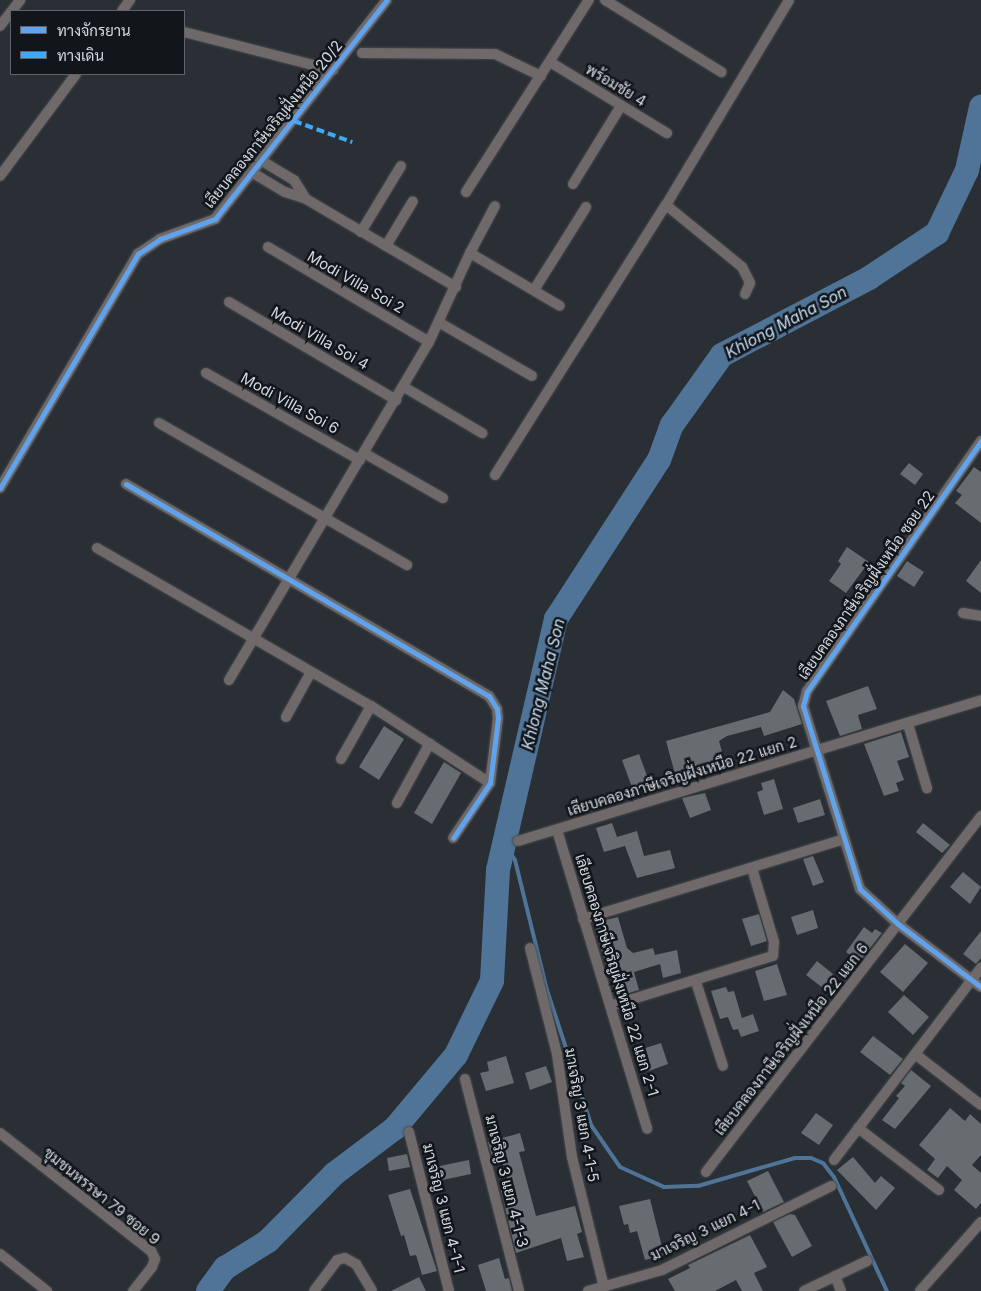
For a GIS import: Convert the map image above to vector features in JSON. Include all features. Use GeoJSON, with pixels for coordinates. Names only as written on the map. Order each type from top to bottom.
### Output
{"type":"FeatureCollection","features":[{"type":"Feature","properties":{"kind":"street"},"geometry":{"type":"LineString","coordinates":[[12,10],[20,0]]}},
{"type":"Feature","properties":{"kind":"street","name":"เลียบคลองภาษีเจริญฝั่งเหนือ 20/2"},"geometry":{"type":"LineString","coordinates":[[0,488],[138,254],[160,239],[215,219],[387,0]]}},
{"type":"Feature","properties":{"kind":"street"},"geometry":{"type":"LineString","coordinates":[[466,192],[590,0]]}},
{"type":"Feature","properties":{"kind":"street"},"geometry":{"type":"LineString","coordinates":[[605,0],[721,72]]}},
{"type":"Feature","properties":{"kind":"street"},"geometry":{"type":"LineString","coordinates":[[495,475],[666,205],[789,0]]}},
{"type":"Feature","properties":{"kind":"street"},"geometry":{"type":"LineString","coordinates":[[0,26],[10,13]]}},
{"type":"Feature","properties":{"kind":"street"},"geometry":{"type":"LineString","coordinates":[[185,32],[333,70]]}},
{"type":"Feature","properties":{"kind":"street"},"geometry":{"type":"LineString","coordinates":[[362,53],[495,54],[541,76]]}},
{"type":"Feature","properties":{"kind":"street","name":"พร้อมชัย 4"},"geometry":{"type":"LineString","coordinates":[[550,62],[667,134]]}},
{"type":"Feature","properties":{"kind":"street"},"geometry":{"type":"LineString","coordinates":[[0,176],[75,75]]}},
{"type":"Feature","properties":{"kind":"street"},"geometry":{"type":"LineString","coordinates":[[574,184],[621,106]]}},
{"type":"Feature","properties":{"kind":"street"},"geometry":{"type":"LineString","coordinates":[[262,161],[294,180],[306,199]]}},
{"type":"Feature","properties":{"kind":"street"},"geometry":{"type":"LineString","coordinates":[[361,232],[401,166]]}},
{"type":"Feature","properties":{"kind":"street"},"geometry":{"type":"LineString","coordinates":[[253,173],[285,192],[306,199],[456,287]]}},
{"type":"Feature","properties":{"kind":"street"},"geometry":{"type":"LineString","coordinates":[[386,246],[414,201]]}},
{"type":"Feature","properties":{"kind":"street"},"geometry":{"type":"LineString","coordinates":[[666,205],[742,267],[750,283],[745,294]]}},
{"type":"Feature","properties":{"kind":"street"},"geometry":{"type":"LineString","coordinates":[[229,680],[326,519],[440,323],[470,253],[495,206]]}},
{"type":"Feature","properties":{"kind":"street"},"geometry":{"type":"LineString","coordinates":[[534,290],[586,207]]}},
{"type":"Feature","properties":{"kind":"street","name":"Modi Villa Soi 2"},"geometry":{"type":"LineString","coordinates":[[268,247],[429,342]]}},
{"type":"Feature","properties":{"kind":"street"},"geometry":{"type":"LineString","coordinates":[[470,253],[560,306]]}},
{"type":"Feature","properties":{"kind":"street","name":"Modi Villa Soi 4"},"geometry":{"type":"LineString","coordinates":[[229,302],[396,400]]}},
{"type":"Feature","properties":{"kind":"street"},"geometry":{"type":"LineString","coordinates":[[440,323],[532,376]]}},
{"type":"Feature","properties":{"kind":"street","name":"Modi Villa Soi 6"},"geometry":{"type":"LineString","coordinates":[[206,373],[443,498]]}},
{"type":"Feature","properties":{"kind":"street"},"geometry":{"type":"LineString","coordinates":[[404,387],[482,433]]}},
{"type":"Feature","properties":{"kind":"street"},"geometry":{"type":"LineString","coordinates":[[159,423],[407,565]]}},
{"type":"Feature","properties":{"kind":"street","name":"เลียบคลองภาษีเจริญฝั่งเหนือ ซอย 22"},"geometry":{"type":"LineString","coordinates":[[981,441],[807,691],[803,706],[842,840],[860,889],[898,924],[981,987]]}},
{"type":"Feature","properties":{"kind":"street"},"geometry":{"type":"LineString","coordinates":[[126,484],[489,696],[497,709],[498,718],[490,783],[453,838]]}},
{"type":"Feature","properties":{"kind":"street"},"geometry":{"type":"LineString","coordinates":[[97,548],[371,706],[490,783]]}},
{"type":"Feature","properties":{"kind":"street"},"geometry":{"type":"LineString","coordinates":[[963,613],[981,616]]}},
{"type":"Feature","properties":{"kind":"street"},"geometry":{"type":"LineString","coordinates":[[286,716],[312,672]]}},
{"type":"Feature","properties":{"kind":"street","name":"เลียบคลองภาษีเจริญฝั่งเหนือ 22 แยก 2"},"geometry":{"type":"LineString","coordinates":[[518,842],[816,750],[908,724],[981,700]]}},
{"type":"Feature","properties":{"kind":"street"},"geometry":{"type":"LineString","coordinates":[[341,759],[371,706]]}},
{"type":"Feature","properties":{"kind":"street"},"geometry":{"type":"LineString","coordinates":[[908,724],[927,788]]}},
{"type":"Feature","properties":{"kind":"street"},"geometry":{"type":"LineString","coordinates":[[398,803],[430,743]]}},
{"type":"Feature","properties":{"kind":"street","name":"เลียบคลองภาษีเจริญฝั่งเหนือ 22 แยก 6"},"geometry":{"type":"LineString","coordinates":[[706,1172],[981,816]]}},
{"type":"Feature","properties":{"kind":"street","name":"เลียบคลองภาษีเจริญฝั่งเหนือ 22 แยก 2-1"},"geometry":{"type":"LineString","coordinates":[[557,830],[647,1129]]}},
{"type":"Feature","properties":{"kind":"street"},"geometry":{"type":"LineString","coordinates":[[583,919],[842,840]]}},
{"type":"Feature","properties":{"kind":"street"},"geometry":{"type":"LineString","coordinates":[[610,1006],[696,982],[773,956],[774,942],[752,868]]}},
{"type":"Feature","properties":{"kind":"street","name":"มาเจริญ 3 แยก 4-1-5"},"geometry":{"type":"LineString","coordinates":[[530,948],[557,1054],[572,1157],[604,1287]]}},
{"type":"Feature","properties":{"kind":"street"},"geometry":{"type":"LineString","coordinates":[[834,1160],[981,968]]}},
{"type":"Feature","properties":{"kind":"street"},"geometry":{"type":"LineString","coordinates":[[696,982],[723,1066]]}},
{"type":"Feature","properties":{"kind":"street"},"geometry":{"type":"LineString","coordinates":[[916,1054],[981,1105]]}},
{"type":"Feature","properties":{"kind":"street","name":"มาเจริญ 3 แยก 4-1-3"},"geometry":{"type":"LineString","coordinates":[[465,1079],[519,1291]]}},
{"type":"Feature","properties":{"kind":"street"},"geometry":{"type":"LineString","coordinates":[[858,1128],[939,1190]]}},
{"type":"Feature","properties":{"kind":"street","name":"มาเจริญ 3 แยก 4-1-1"},"geometry":{"type":"LineString","coordinates":[[409,1132],[449,1291]]}},
{"type":"Feature","properties":{"kind":"street","name":"ชุมชนหรรษา 79 ซอย 9"},"geometry":{"type":"LineString","coordinates":[[0,1133],[151,1251],[155,1259],[152,1267],[133,1291]]}},
{"type":"Feature","properties":{"kind":"street","name":"มาเจริญ 3 แยก 4-1"},"geometry":{"type":"LineString","coordinates":[[588,1291],[662,1270],[831,1186]]}},
{"type":"Feature","properties":{"kind":"street"},"geometry":{"type":"LineString","coordinates":[[920,1291],[981,1224]]}},
{"type":"Feature","properties":{"kind":"street"},"geometry":{"type":"LineString","coordinates":[[0,1254],[47,1291]]}},
{"type":"Feature","properties":{"kind":"street"},"geometry":{"type":"LineString","coordinates":[[314,1291],[337,1260],[345,1258],[356,1264],[372,1291]]}},
{"type":"Feature","properties":{"kind":"street"},"geometry":{"type":"LineString","coordinates":[[804,1291],[867,1260]]}},
{"type":"Feature","properties":{"kind":"street"},"geometry":{"type":"LineString","coordinates":[[834,1276],[841,1291]]}},
{"type":"Feature","properties":{"kind":"building"},"geometry":{"type":"Polygon","coordinates":[[[909,463],[923,474],[915,485],[900,474],[909,463]]]}},
{"type":"Feature","properties":{"kind":"building"},"geometry":{"type":"Polygon","coordinates":[[[974,467],[981,472],[981,523],[955,503],[962,495],[956,491],[974,467]]]}},
{"type":"Feature","properties":{"kind":"building"},"geometry":{"type":"Polygon","coordinates":[[[847,547],[869,562],[846,593],[829,581],[841,564],[838,561],[847,547]]]}},
{"type":"Feature","properties":{"kind":"building"},"geometry":{"type":"Polygon","coordinates":[[[981,560],[981,593],[966,581],[981,560]]]}},
{"type":"Feature","properties":{"kind":"building"},"geometry":{"type":"Polygon","coordinates":[[[907,561],[924,572],[914,587],[897,576],[907,561]]]}},
{"type":"Feature","properties":{"kind":"building"},"geometry":{"type":"Polygon","coordinates":[[[868,686],[877,709],[858,715],[862,729],[840,736],[826,701],[868,686]]]}},
{"type":"Feature","properties":{"kind":"building"},"geometry":{"type":"Polygon","coordinates":[[[783,690],[794,699],[802,724],[764,736],[761,727],[727,736],[719,741],[725,762],[689,772],[691,781],[678,785],[666,741],[770,712],[783,690]]]}},
{"type":"Feature","properties":{"kind":"building"},"geometry":{"type":"Polygon","coordinates":[[[384,726],[404,739],[379,780],[359,767],[384,726]]]}},
{"type":"Feature","properties":{"kind":"building"},"geometry":{"type":"Polygon","coordinates":[[[901,732],[909,757],[897,761],[904,780],[896,783],[899,791],[884,796],[864,744],[901,732]]]}},
{"type":"Feature","properties":{"kind":"building"},"geometry":{"type":"Polygon","coordinates":[[[639,754],[650,784],[633,790],[622,760],[639,754]]]}},
{"type":"Feature","properties":{"kind":"building"},"geometry":{"type":"Polygon","coordinates":[[[444,762],[461,773],[432,824],[414,813],[444,762]]]}},
{"type":"Feature","properties":{"kind":"building"},"geometry":{"type":"Polygon","coordinates":[[[774,779],[783,809],[764,815],[757,792],[763,790],[761,783],[774,779]]]}},
{"type":"Feature","properties":{"kind":"building"},"geometry":{"type":"Polygon","coordinates":[[[705,793],[711,810],[690,818],[682,798],[705,793]]]}},
{"type":"Feature","properties":{"kind":"building"},"geometry":{"type":"Polygon","coordinates":[[[820,799],[825,815],[798,823],[793,808],[820,799]]]}},
{"type":"Feature","properties":{"kind":"building"},"geometry":{"type":"Polygon","coordinates":[[[612,823],[617,837],[637,831],[644,856],[670,850],[675,868],[637,878],[625,846],[604,852],[596,828],[612,823]]]}},
{"type":"Feature","properties":{"kind":"building"},"geometry":{"type":"Polygon","coordinates":[[[923,823],[950,845],[942,853],[916,832],[923,823]]]}},
{"type":"Feature","properties":{"kind":"building"},"geometry":{"type":"Polygon","coordinates":[[[813,856],[824,882],[813,886],[803,859],[813,856]]]}},
{"type":"Feature","properties":{"kind":"building"},"geometry":{"type":"Polygon","coordinates":[[[963,872],[981,887],[970,904],[950,887],[963,872]]]}},
{"type":"Feature","properties":{"kind":"building"},"geometry":{"type":"Polygon","coordinates":[[[813,910],[818,928],[797,935],[791,917],[813,910]]]}},
{"type":"Feature","properties":{"kind":"building"},"geometry":{"type":"Polygon","coordinates":[[[759,914],[767,941],[751,946],[742,919],[759,914]]]}},
{"type":"Feature","properties":{"kind":"building"},"geometry":{"type":"Polygon","coordinates":[[[618,917],[627,948],[633,953],[653,948],[655,955],[677,950],[681,973],[663,978],[660,964],[634,972],[639,990],[616,997],[593,923],[618,917]]]}},
{"type":"Feature","properties":{"kind":"building"},"geometry":{"type":"Polygon","coordinates":[[[864,927],[872,933],[875,929],[882,933],[859,962],[846,952],[864,927]]]}},
{"type":"Feature","properties":{"kind":"building"},"geometry":{"type":"Polygon","coordinates":[[[981,931],[981,958],[976,964],[963,954],[981,931]]]}},
{"type":"Feature","properties":{"kind":"building"},"geometry":{"type":"Polygon","coordinates":[[[905,944],[928,963],[903,992],[880,972],[905,944]]]}},
{"type":"Feature","properties":{"kind":"building"},"geometry":{"type":"Polygon","coordinates":[[[817,961],[833,974],[823,988],[806,975],[817,961]]]}},
{"type":"Feature","properties":{"kind":"building"},"geometry":{"type":"Polygon","coordinates":[[[777,964],[787,995],[764,1001],[755,971],[777,964]]]}},
{"type":"Feature","properties":{"kind":"building"},"geometry":{"type":"Polygon","coordinates":[[[726,987],[728,992],[734,991],[742,1018],[753,1014],[759,1031],[741,1037],[738,1029],[733,1030],[728,1017],[720,1019],[711,991],[726,987]]]}},
{"type":"Feature","properties":{"kind":"building"},"geometry":{"type":"Polygon","coordinates":[[[904,995],[929,1017],[913,1035],[888,1012],[904,995]]]}},
{"type":"Feature","properties":{"kind":"building"},"geometry":{"type":"Polygon","coordinates":[[[873,1036],[903,1059],[890,1075],[860,1052],[873,1036]]]}},
{"type":"Feature","properties":{"kind":"building"},"geometry":{"type":"Polygon","coordinates":[[[661,1043],[668,1064],[646,1072],[639,1050],[661,1043]]]}},
{"type":"Feature","properties":{"kind":"building"},"geometry":{"type":"Polygon","coordinates":[[[506,1056],[514,1083],[486,1091],[480,1073],[489,1071],[487,1062],[506,1056]]]}},
{"type":"Feature","properties":{"kind":"building"},"geometry":{"type":"Polygon","coordinates":[[[546,1066],[552,1082],[530,1090],[525,1073],[546,1066]]]}},
{"type":"Feature","properties":{"kind":"building"},"geometry":{"type":"Polygon","coordinates":[[[911,1070],[931,1086],[895,1129],[882,1120],[899,1098],[896,1096],[905,1086],[901,1083],[911,1070]]]}},
{"type":"Feature","properties":{"kind":"building"},"geometry":{"type":"Polygon","coordinates":[[[950,1108],[965,1121],[970,1114],[981,1124],[981,1155],[972,1165],[981,1173],[981,1203],[976,1209],[954,1190],[962,1180],[947,1166],[938,1178],[927,1170],[935,1159],[919,1145],[950,1108]]]}},
{"type":"Feature","properties":{"kind":"building"},"geometry":{"type":"Polygon","coordinates":[[[816,1113],[833,1125],[819,1145],[801,1133],[816,1113]]]}},
{"type":"Feature","properties":{"kind":"building"},"geometry":{"type":"Polygon","coordinates":[[[520,1133],[525,1151],[519,1152],[536,1216],[575,1206],[582,1232],[577,1234],[584,1257],[567,1261],[561,1238],[516,1253],[501,1191],[509,1184],[501,1158],[493,1160],[488,1142],[520,1133]]]}},
{"type":"Feature","properties":{"kind":"building"},"geometry":{"type":"Polygon","coordinates":[[[407,1154],[410,1167],[389,1171],[387,1158],[407,1154]]]}},
{"type":"Feature","properties":{"kind":"building"},"geometry":{"type":"Polygon","coordinates":[[[853,1157],[875,1183],[881,1176],[895,1188],[876,1210],[837,1170],[853,1157]]]}},
{"type":"Feature","properties":{"kind":"building"},"geometry":{"type":"Polygon","coordinates":[[[469,1160],[471,1174],[433,1182],[430,1168],[469,1160]]]}},
{"type":"Feature","properties":{"kind":"building"},"geometry":{"type":"Polygon","coordinates":[[[768,1171],[784,1202],[763,1212],[747,1181],[768,1171]]]}},
{"type":"Feature","properties":{"kind":"building"},"geometry":{"type":"Polygon","coordinates":[[[410,1189],[437,1271],[422,1275],[416,1255],[410,1256],[404,1235],[401,1236],[388,1195],[410,1189]]]}},
{"type":"Feature","properties":{"kind":"building"},"geometry":{"type":"Polygon","coordinates":[[[650,1199],[664,1255],[645,1260],[637,1231],[630,1233],[628,1224],[624,1225],[619,1206],[650,1199]]]}},
{"type":"Feature","properties":{"kind":"building"},"geometry":{"type":"Polygon","coordinates":[[[790,1214],[795,1215],[812,1246],[792,1257],[773,1222],[790,1214]]]}},
{"type":"Feature","properties":{"kind":"building"},"geometry":{"type":"Polygon","coordinates":[[[750,1235],[767,1267],[754,1273],[763,1291],[742,1291],[736,1280],[715,1291],[675,1291],[668,1279],[690,1268],[688,1265],[750,1235]]]}},
{"type":"Feature","properties":{"kind":"building"},"geometry":{"type":"Polygon","coordinates":[[[499,1258],[505,1279],[509,1278],[512,1291],[486,1291],[478,1265],[499,1258]]]}},
{"type":"Feature","properties":{"kind":"building"},"geometry":{"type":"Polygon","coordinates":[[[419,1277],[426,1291],[391,1291],[419,1277]]]}},
{"type":"Feature","properties":{"kind":"waterway","name":"Khlong Maha Son"},"geometry":{"type":"LineString","coordinates":[[208,1291],[225,1268],[268,1241],[334,1174],[395,1128],[456,1055],[492,981],[498,870],[556,619],[659,460],[672,425],[722,355],[869,278],[937,233],[967,170],[981,107]]}},
{"type":"Feature","properties":{"kind":"waterway"},"geometry":{"type":"LineString","coordinates":[[504,843],[515,860],[547,990],[591,1125],[620,1167],[664,1187],[698,1186],[795,1158],[811,1158],[823,1163],[834,1177],[887,1291]]}},
{"type":"Feature","properties":{"kind":"marked path"},"geometry":{"type":"LineString","coordinates":[[294,121],[352,142]]}},
{"type":"Feature","properties":{"kind":"cycle path"},"geometry":{"type":"LineString","coordinates":[[0,488],[138,254],[160,239],[215,219],[387,0]]}},
{"type":"Feature","properties":{"kind":"cycle path"},"geometry":{"type":"LineString","coordinates":[[981,441],[807,691],[803,706],[860,889],[898,924],[981,987]]}},
{"type":"Feature","properties":{"kind":"cycle path"},"geometry":{"type":"LineString","coordinates":[[126,484],[489,696],[497,709],[498,718],[490,783],[453,838]]}}]}
